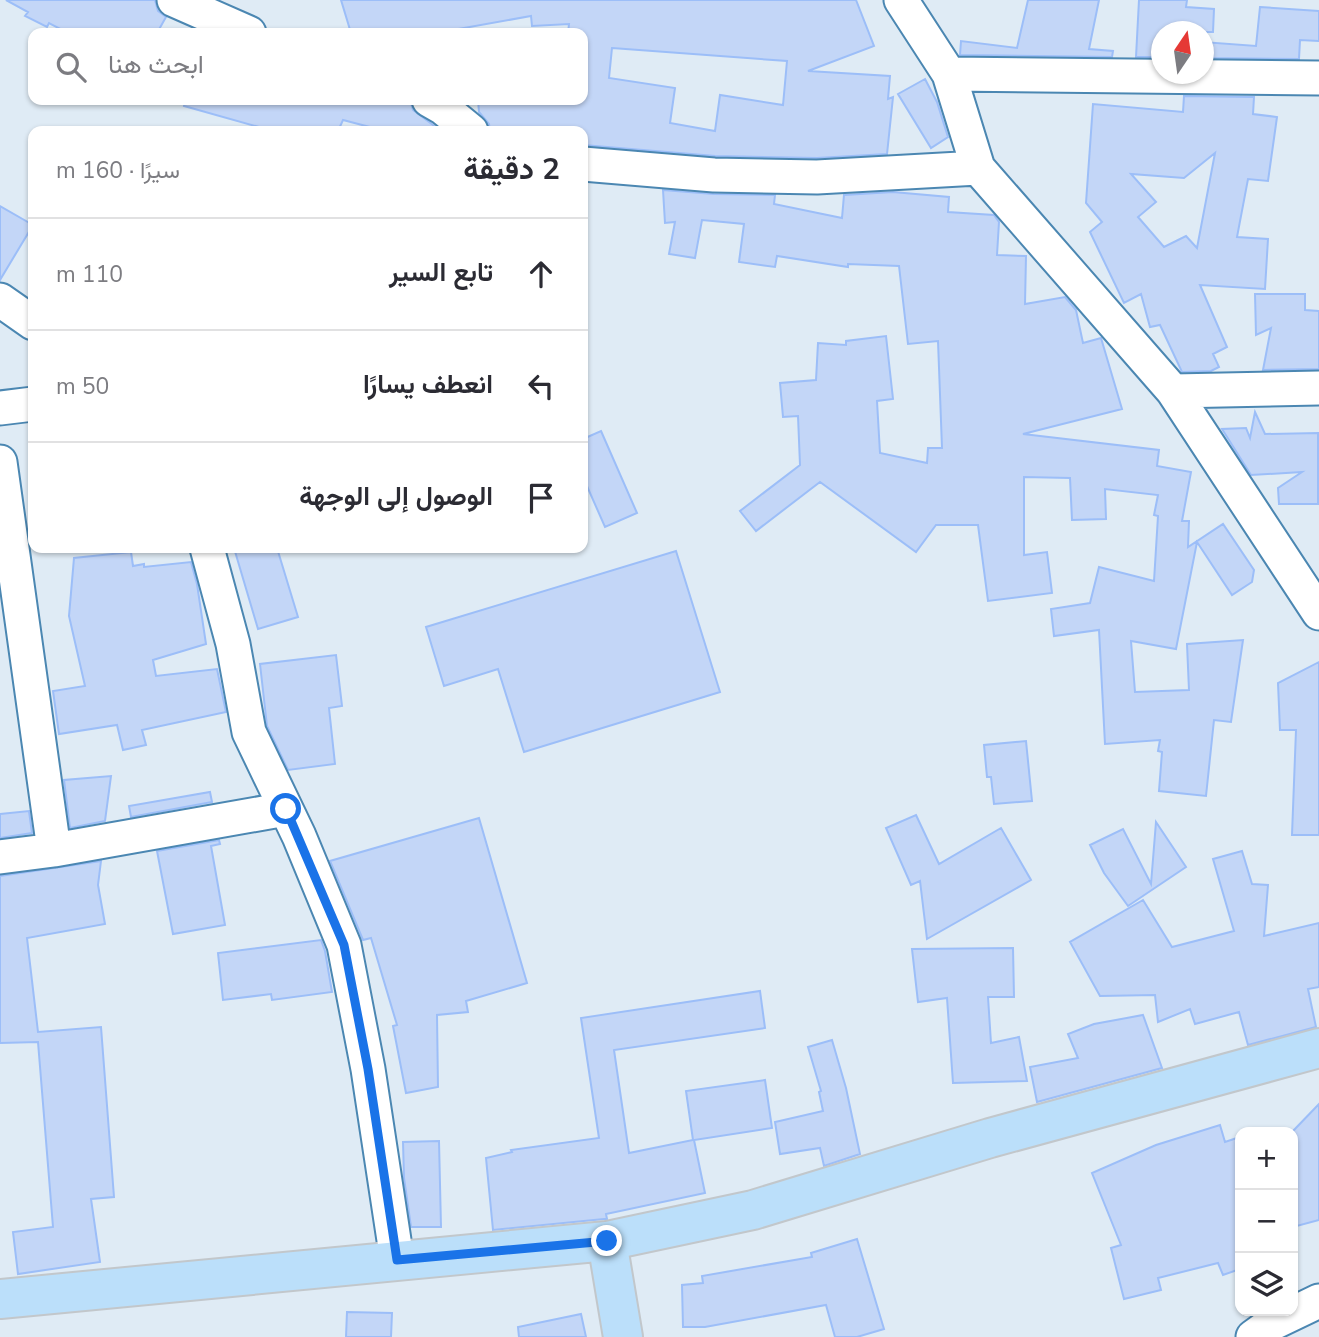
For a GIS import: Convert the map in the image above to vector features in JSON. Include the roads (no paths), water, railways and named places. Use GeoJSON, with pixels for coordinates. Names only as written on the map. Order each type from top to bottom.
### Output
{"type":"FeatureCollection","features":[{"type":"Feature","properties":{"kind":"main road"},"geometry":{"type":"LineString","coordinates":[[0,1299],[607,1241],[753,1210],[990,1138],[1319,1048]]}},
{"type":"Feature","properties":{"kind":"main road"},"geometry":{"type":"LineString","coordinates":[[607,1241],[623,1337]]}},
{"type":"Feature","properties":{"kind":"street"},"geometry":{"type":"LineString","coordinates":[[174,0],[238,28]]}},
{"type":"Feature","properties":{"kind":"street"},"geometry":{"type":"LineString","coordinates":[[901,0],[949,74],[978,168],[1173,391],[1319,613]]}},
{"type":"Feature","properties":{"kind":"street"},"geometry":{"type":"LineString","coordinates":[[949,74],[1319,78]]}},
{"type":"Feature","properties":{"kind":"street"},"geometry":{"type":"LineString","coordinates":[[438,105],[465,126]]}},
{"type":"Feature","properties":{"kind":"street"},"geometry":{"type":"LineString","coordinates":[[588,164],[714,175],[817,177],[978,168]]}},
{"type":"Feature","properties":{"kind":"street"},"geometry":{"type":"LineString","coordinates":[[0,300],[28,320]]}},
{"type":"Feature","properties":{"kind":"street"},"geometry":{"type":"LineString","coordinates":[[1173,391],[1319,388]]}},
{"type":"Feature","properties":{"kind":"street"},"geometry":{"type":"LineString","coordinates":[[0,408],[28,405]]}},
{"type":"Feature","properties":{"kind":"street"},"geometry":{"type":"LineString","coordinates":[[0,462],[54,850]]}},
{"type":"Feature","properties":{"kind":"street"},"geometry":{"type":"LineString","coordinates":[[208,553],[233,644],[248,732],[286,809],[344,945],[368,1069],[397,1260]]}},
{"type":"Feature","properties":{"kind":"street"},"geometry":{"type":"LineString","coordinates":[[0,857],[286,809]]}},
{"type":"Feature","properties":{"kind":"street"},"geometry":{"type":"LineString","coordinates":[[1253,1337],[1271,1324],[1319,1301]]}}]}
